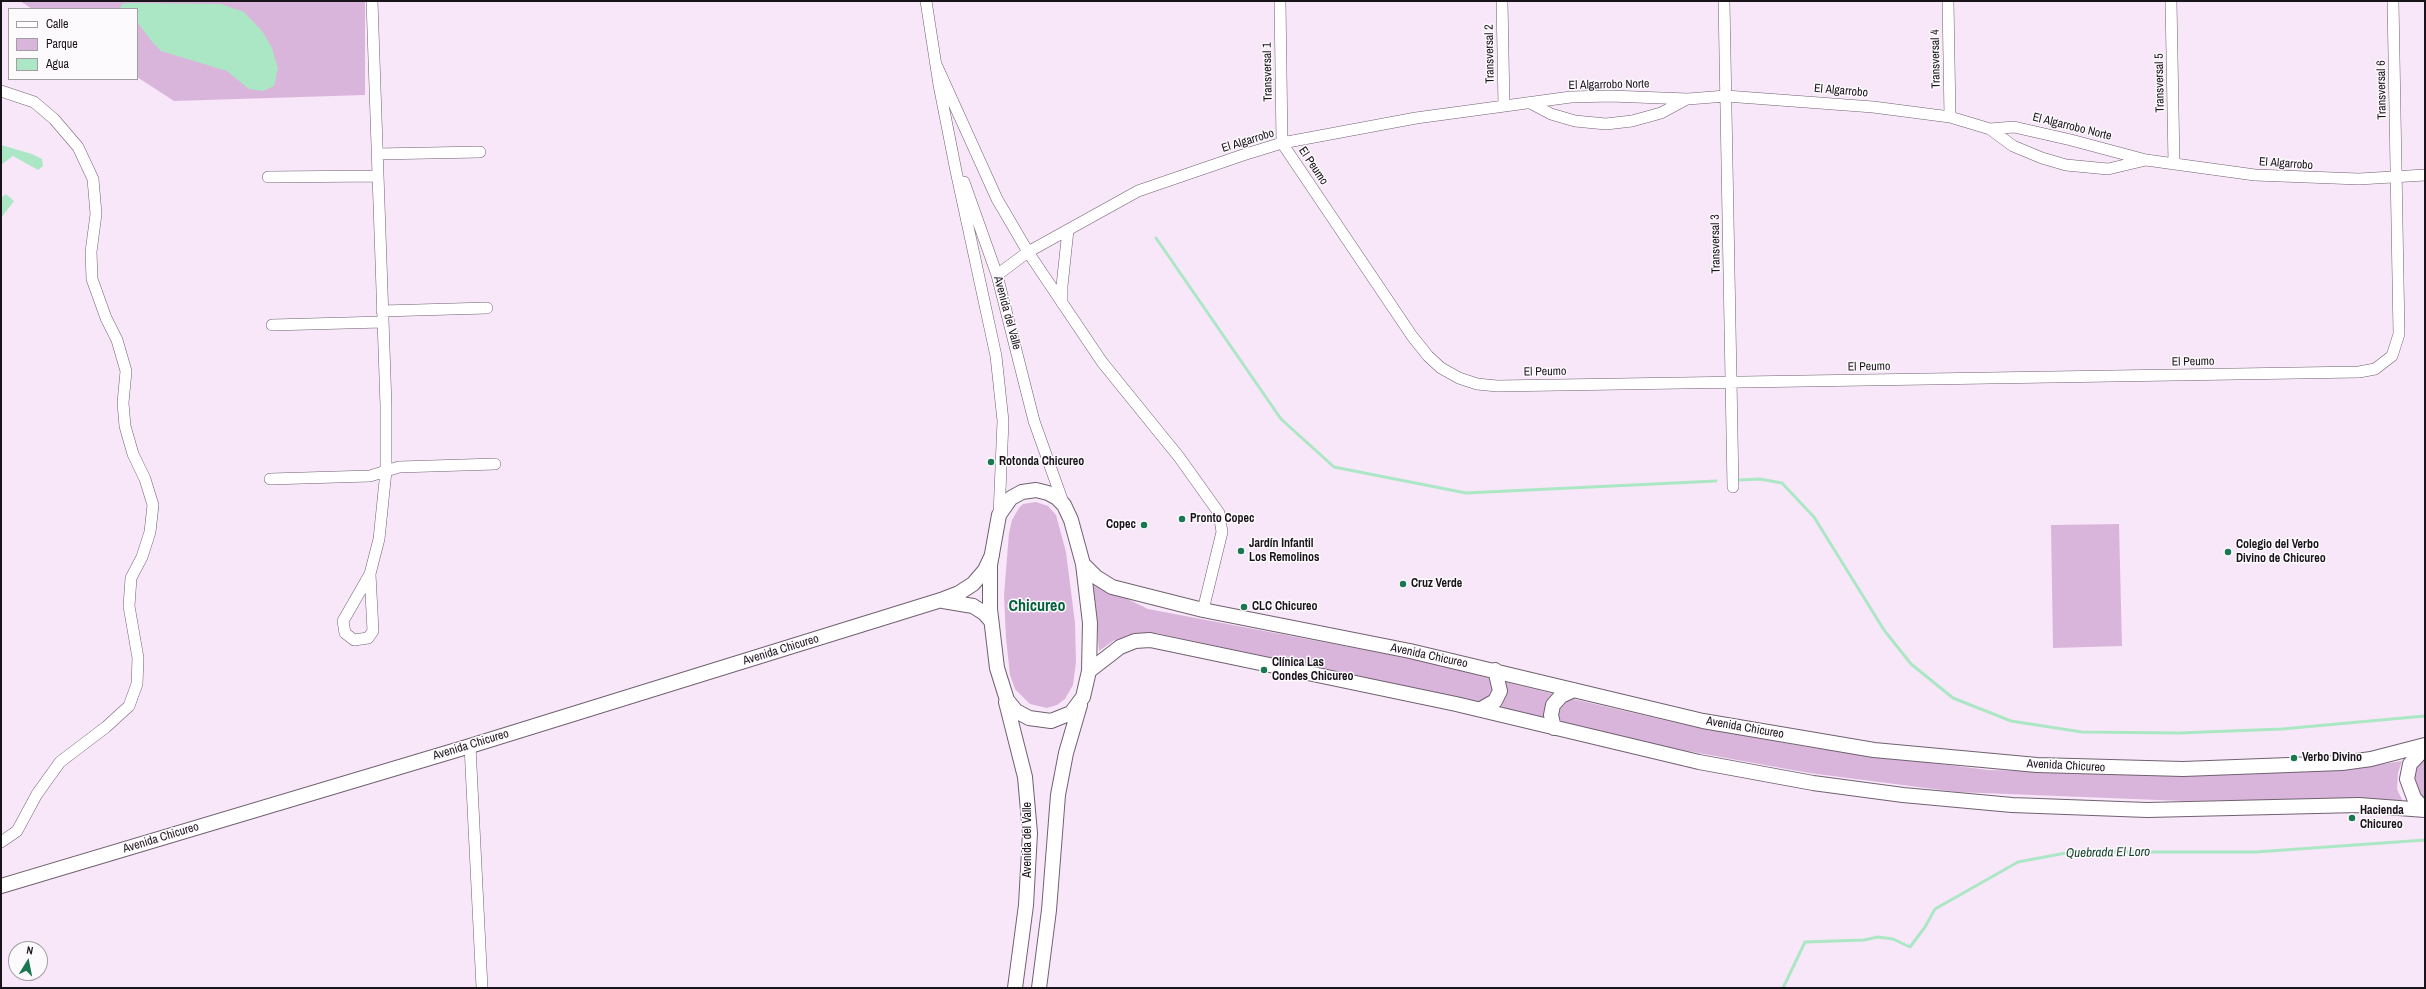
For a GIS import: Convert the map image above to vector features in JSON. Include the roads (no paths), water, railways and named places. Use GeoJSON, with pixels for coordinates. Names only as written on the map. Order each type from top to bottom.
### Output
{"type":"FeatureCollection","features":[{"type":"Feature","properties":{"kind":"main road"},"geometry":{"type":"LineString","coordinates":[[992,555],[999,515],[1010,498],[1029,491],[1048,493],[1064,505]]}},
{"type":"Feature","properties":{"kind":"main road","name":"Avenida del Valle"},"geometry":{"type":"LineString","coordinates":[[1039,988],[1049,910],[1058,795],[1066,753],[1089,671],[1090,623],[1083,564],[1076,534],[1064,505]]}},
{"type":"Feature","properties":{"kind":"main road","name":"Avenida del Valle"},"geometry":{"type":"LineString","coordinates":[[992,555],[990,579],[991,621],[997,668],[1018,743],[1025,777],[1030,833],[1026,905],[1016,988]]}},
{"type":"Feature","properties":{"kind":"main road","name":"Avenida Chicureo"},"geometry":{"type":"LineString","coordinates":[[1,886],[470,746],[941,600],[959,593],[973,584],[984,570],[992,555]]}},
{"type":"Feature","properties":{"kind":"main road","name":"Avenida Chicureo"},"geometry":{"type":"LineString","coordinates":[[1083,564],[1100,580],[1112,587],[1203,610],[1410,651],[1496,670],[1703,721],[1821,742],[1889,752],[2037,765],[2183,769],[2292,766],[2356,761],[2425,746]]}},
{"type":"Feature","properties":{"kind":"main road","name":"Avenida Chicureo"},"geometry":{"type":"LineString","coordinates":[[941,600],[968,605],[981,610],[991,621]]}},
{"type":"Feature","properties":{"kind":"main road"},"geometry":{"type":"LineString","coordinates":[[1089,671],[1120,647],[1135,641],[1150,640],[1481,709],[1656,753],[1777,777],[1950,800],[2147,810],[2359,805],[2425,810]]}},
{"type":"Feature","properties":{"kind":"main road"},"geometry":{"type":"LineString","coordinates":[[1481,709],[1495,701],[1500,691],[1496,670]]}},
{"type":"Feature","properties":{"kind":"main road"},"geometry":{"type":"LineString","coordinates":[[1554,728],[1551,716],[1553,705],[1560,696],[1574,690]]}},
{"type":"Feature","properties":{"kind":"main road"},"geometry":{"type":"LineString","coordinates":[[1004,694],[1016,711],[1029,718],[1043,721],[1066,716],[1080,703]]}},
{"type":"Feature","properties":{"kind":"main road"},"geometry":{"type":"LineString","coordinates":[[2425,746],[2410,764],[2407,779],[2414,798],[2425,810]]}},
{"type":"Feature","properties":{"kind":"street"},"geometry":{"type":"LineString","coordinates":[[370,574],[343,621],[345,634],[354,640],[368,638],[373,631],[370,574],[381,525],[386,471],[383,322],[372,1]]}},
{"type":"Feature","properties":{"kind":"street","name":"Avenida del Valle"},"geometry":{"type":"LineString","coordinates":[[926,1],[946,122],[990,324],[999,377],[1003,442],[999,515]]}},
{"type":"Feature","properties":{"kind":"street","name":"Transversal 1"},"geometry":{"type":"LineString","coordinates":[[1280,1],[1282,143]]}},
{"type":"Feature","properties":{"kind":"street","name":"Transversal 2"},"geometry":{"type":"LineString","coordinates":[[1502,1],[1504,106]]}},
{"type":"Feature","properties":{"kind":"street","name":"Transversal 3"},"geometry":{"type":"LineString","coordinates":[[1724,1],[1733,487]]}},
{"type":"Feature","properties":{"kind":"street","name":"Transversal 4"},"geometry":{"type":"LineString","coordinates":[[1948,1],[1950,117]]}},
{"type":"Feature","properties":{"kind":"street","name":"Transversal 5"},"geometry":{"type":"LineString","coordinates":[[2171,1],[2174,164]]}},
{"type":"Feature","properties":{"kind":"street","name":"Transversal 6"},"geometry":{"type":"LineString","coordinates":[[2394,1],[2397,178]]}},
{"type":"Feature","properties":{"kind":"street"},"geometry":{"type":"LineString","coordinates":[[935,62],[997,200],[1028,252],[1102,362],[1179,457],[1219,513],[1222,532],[1203,610]]}},
{"type":"Feature","properties":{"kind":"street"},"geometry":{"type":"LineString","coordinates":[[1,91],[34,102],[54,119],[78,147],[93,179],[96,214],[91,252],[92,279],[106,318],[117,340],[126,371],[123,403],[125,426],[133,454],[145,479],[153,505],[148,538],[142,557],[131,578],[129,606],[138,658],[137,684],[128,706],[106,727],[60,762],[37,794],[17,831],[1,842]]}},
{"type":"Feature","properties":{"kind":"street","name":"El Algarrobo Norte"},"geometry":{"type":"LineString","coordinates":[[1532,104],[1571,97],[1610,96],[1688,99]]}},
{"type":"Feature","properties":{"kind":"street","name":"El Algarrobo"},"geometry":{"type":"LineString","coordinates":[[1688,99],[1726,96],[1829,103],[1950,117],[1990,129]]}},
{"type":"Feature","properties":{"kind":"street"},"geometry":{"type":"LineString","coordinates":[[1532,104],[1551,114],[1575,121],[1606,124],[1632,121],[1661,113],[1688,99]]}},
{"type":"Feature","properties":{"kind":"street","name":"El Algarrobo"},"geometry":{"type":"LineString","coordinates":[[997,275],[1028,252],[1138,192],[1243,155],[1282,143],[1416,118],[1504,106],[1532,104]]}},
{"type":"Feature","properties":{"kind":"street","name":"Avenida del Valle"},"geometry":{"type":"LineString","coordinates":[[946,122],[997,275],[1034,421],[1064,505]]}},
{"type":"Feature","properties":{"kind":"street","name":"El Algarrobo Norte"},"geometry":{"type":"LineString","coordinates":[[1990,129],[2014,127],[2146,160]]}},
{"type":"Feature","properties":{"kind":"street"},"geometry":{"type":"LineString","coordinates":[[1990,129],[2013,146],[2042,158],[2066,165],[2108,169],[2146,160]]}},
{"type":"Feature","properties":{"kind":"street","name":"El Peumo"},"geometry":{"type":"LineString","coordinates":[[1282,143],[1412,336],[1428,356],[1450,374],[1477,384],[1497,386],[2359,372],[2375,369],[2392,356],[2399,334],[2397,178]]}},
{"type":"Feature","properties":{"kind":"street"},"geometry":{"type":"LineString","coordinates":[[377,154],[480,152]]}},
{"type":"Feature","properties":{"kind":"street","name":"El Algarrobo"},"geometry":{"type":"LineString","coordinates":[[2146,160],[2283,177],[2397,178],[2425,175]]}},
{"type":"Feature","properties":{"kind":"street"},"geometry":{"type":"LineString","coordinates":[[268,177],[378,176]]}},
{"type":"Feature","properties":{"kind":"street"},"geometry":{"type":"LineString","coordinates":[[1062,304],[1062,286],[1068,230]]}},
{"type":"Feature","properties":{"kind":"street"},"geometry":{"type":"LineString","coordinates":[[382,311],[487,308]]}},
{"type":"Feature","properties":{"kind":"street"},"geometry":{"type":"LineString","coordinates":[[272,325],[383,322]]}},
{"type":"Feature","properties":{"kind":"street"},"geometry":{"type":"LineString","coordinates":[[270,478],[370,476],[399,467],[495,464]]}},
{"type":"Feature","properties":{"kind":"street"},"geometry":{"type":"LineString","coordinates":[[470,746],[482,988]]}},
{"type":"Feature","properties":{"kind":"water"},"geometry":{"type":"Polygon","coordinates":[[[122,4],[221,4],[244,12],[262,31],[272,48],[278,69],[274,86],[263,91],[249,89],[227,71],[161,51],[138,23],[138,8],[120,8],[122,4]]]}},
{"type":"Feature","properties":{"kind":"water"},"geometry":{"type":"Polygon","coordinates":[[[1,145],[32,154],[42,159],[43,166],[38,170],[13,156],[1,165],[1,145]]]}},
{"type":"Feature","properties":{"kind":"water"},"geometry":{"type":"Polygon","coordinates":[[[6,194],[14,201],[1,218],[1,198],[6,194]]]}},
{"type":"Feature","properties":{"kind":"waterway"},"geometry":{"type":"LineString","coordinates":[[1156,238],[1281,419],[1334,467],[1466,493],[1716,481]]}},
{"type":"Feature","properties":{"kind":"waterway"},"geometry":{"type":"LineString","coordinates":[[1740,480],[1760,479],[1782,483],[1814,517],[1884,630],[1911,664],[1953,698],[2011,721],[2082,732],[2179,733],[2282,729],[2425,716]]}},
{"type":"Feature","properties":{"kind":"waterway","name":"Quebrada El Loro"},"geometry":{"type":"LineString","coordinates":[[1783,988],[1805,942],[1864,940],[1878,937],[1893,939],[1910,947],[1925,927],[1935,909],[2018,862],[2071,852],[2256,852],[2425,840]]}},
{"type":"Feature","properties":{"kind":"place","name":"Rotonda Chicureo"},"geometry":{"type":"Point","coordinates":[991,462]}},
{"type":"Feature","properties":{"kind":"place","name":"Pronto Copec"},"geometry":{"type":"Point","coordinates":[1182,519]}},
{"type":"Feature","properties":{"kind":"place","name":"Copec"},"geometry":{"type":"Point","coordinates":[1144,525]}},
{"type":"Feature","properties":{"kind":"place","name":"Jardín Infantil Los Remolinos"},"geometry":{"type":"Point","coordinates":[1241,551]}},
{"type":"Feature","properties":{"kind":"place","name":"Colegio del Verbo Divino de Chicureo"},"geometry":{"type":"Point","coordinates":[2228,552]}},
{"type":"Feature","properties":{"kind":"place","name":"Cruz Verde"},"geometry":{"type":"Point","coordinates":[1403,584]}},
{"type":"Feature","properties":{"kind":"place","name":"CLC Chicureo"},"geometry":{"type":"Point","coordinates":[1244,607]}},
{"type":"Feature","properties":{"kind":"place","name":"Clínica Las Condes Chicureo"},"geometry":{"type":"Point","coordinates":[1264,670]}},
{"type":"Feature","properties":{"kind":"place","name":"Verbo Divino"},"geometry":{"type":"Point","coordinates":[2294,758]}},
{"type":"Feature","properties":{"kind":"place","name":"Hacienda Chicureo"},"geometry":{"type":"Point","coordinates":[2352,818]}},
{"type":"Feature","properties":{"kind":"district","name":"Chicureo"},"geometry":{"type":"Point","coordinates":[1037,607]}}]}
